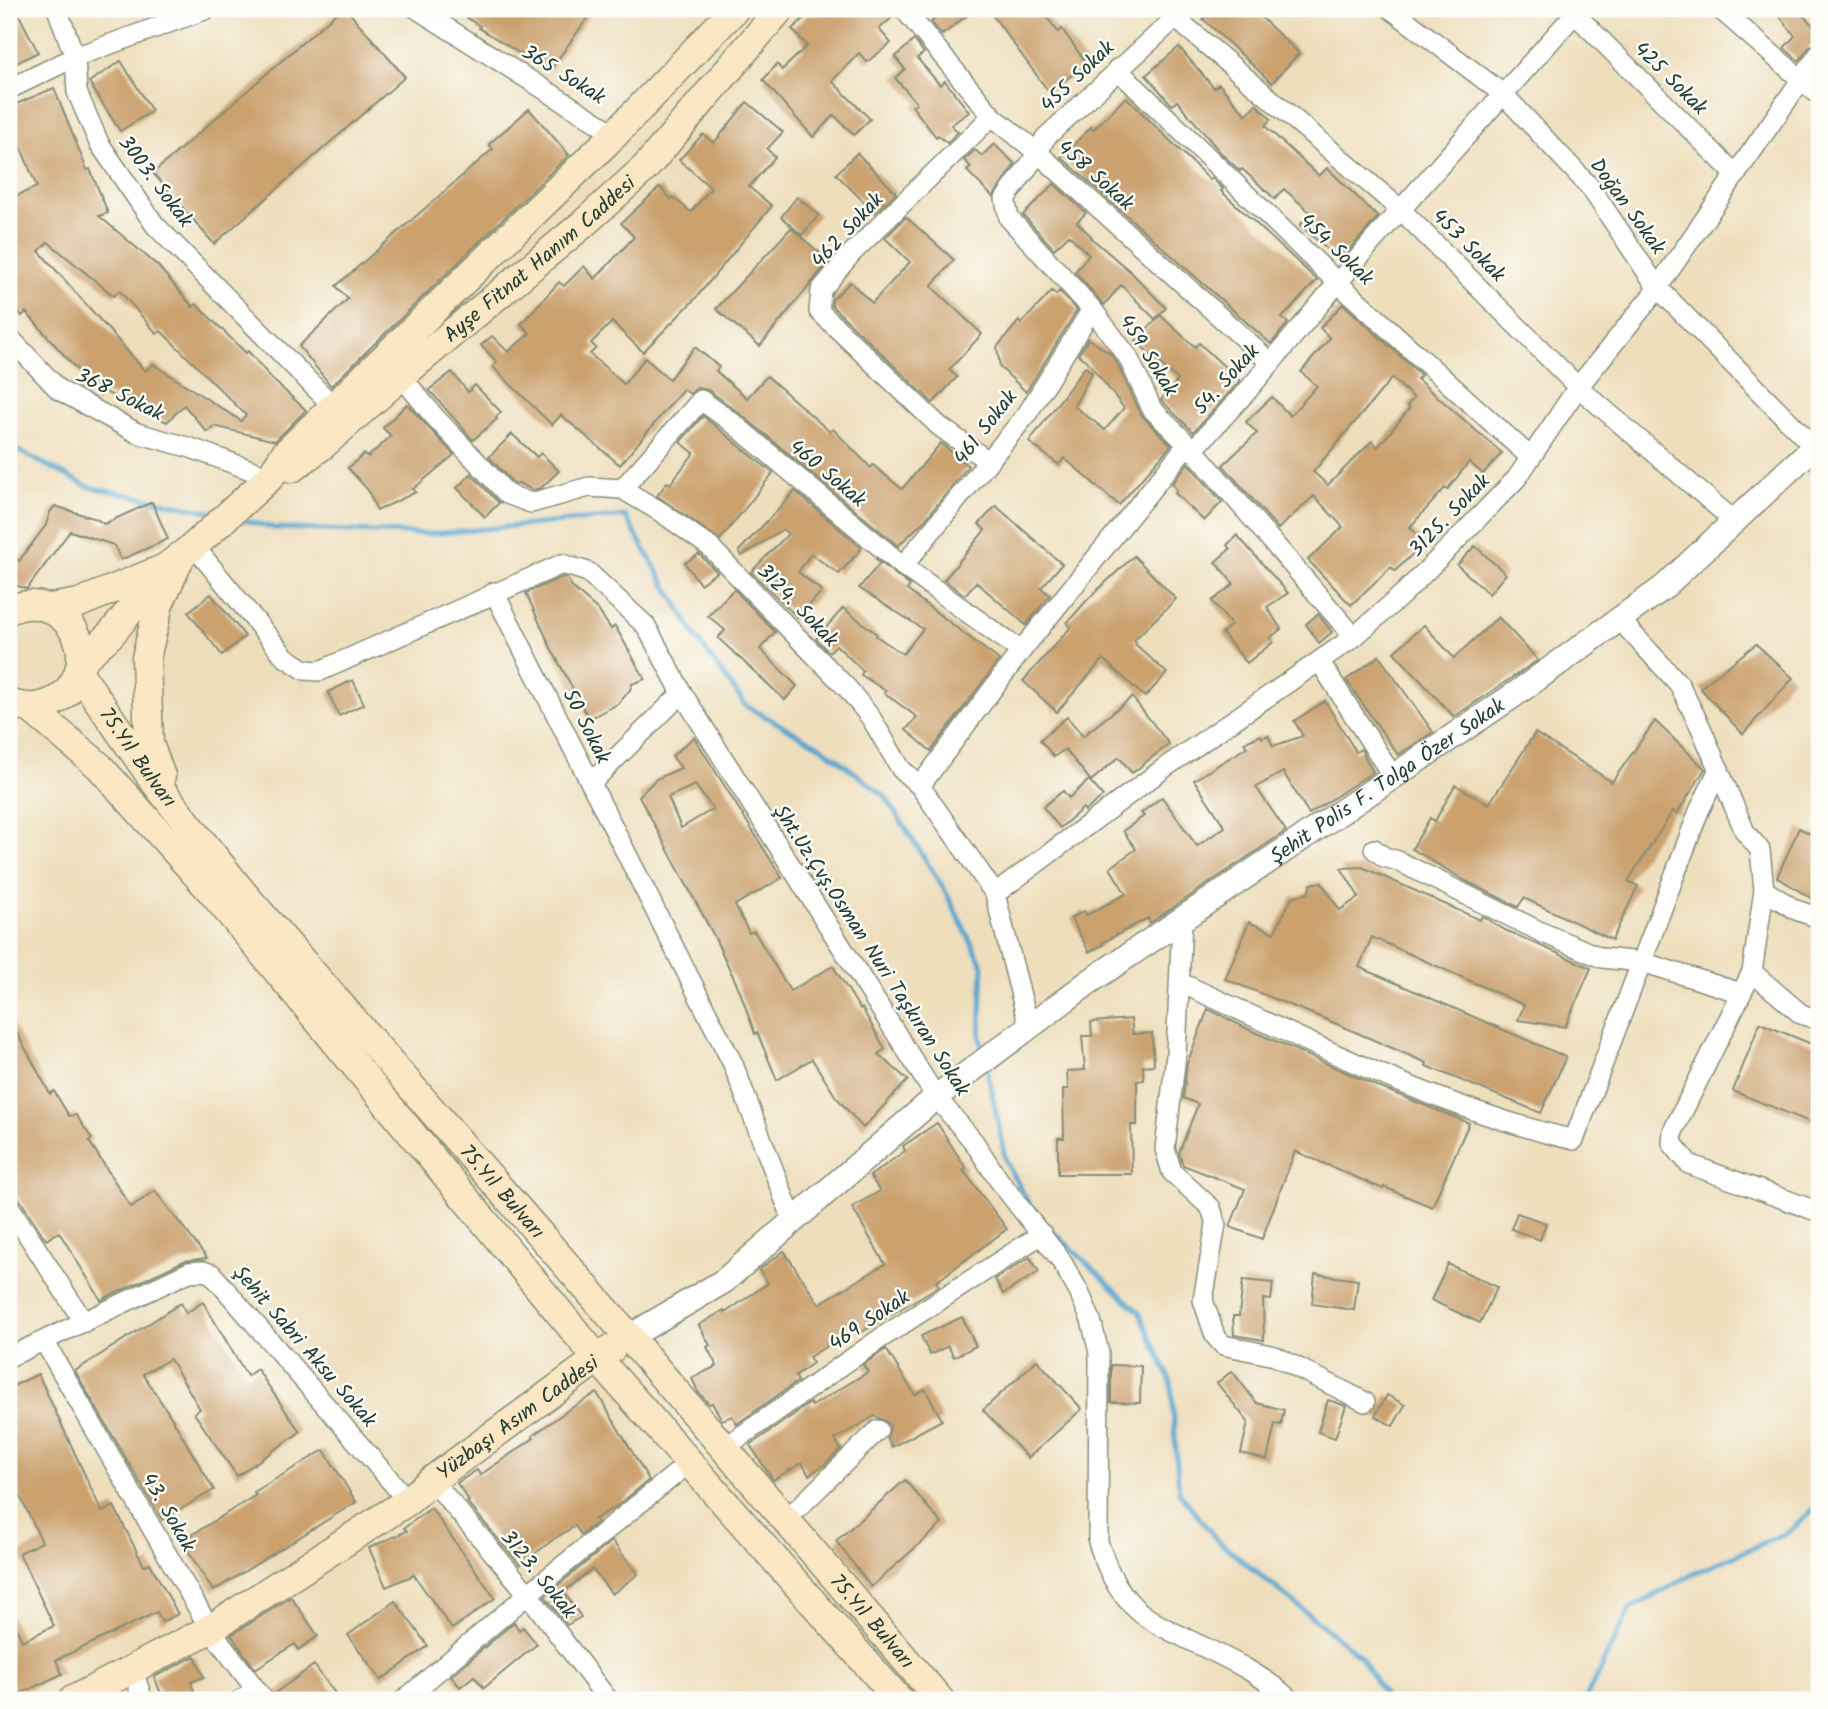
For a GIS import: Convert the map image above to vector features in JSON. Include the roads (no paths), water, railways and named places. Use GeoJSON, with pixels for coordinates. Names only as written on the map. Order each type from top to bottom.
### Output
{"type":"FeatureCollection","features":[{"type":"Feature","properties":{"kind":"main road","name":"Ayşe Fitnat Hanım Caddesi"},"geometry":{"type":"LineString","coordinates":[[14,704],[46,705],[60,698],[72,687],[80,667],[180,557],[270,477],[285,454],[610,139],[735,9]]}},
{"type":"Feature","properties":{"kind":"main road","name":"Ayşe Fitnat Hanım Caddesi"},"geometry":{"type":"LineString","coordinates":[[270,477],[293,468],[324,444],[583,224],[646,167],[780,9]]}},
{"type":"Feature","properties":{"kind":"main road"},"geometry":{"type":"LineString","coordinates":[[610,139],[631,139],[642,153],[646,167]]}},
{"type":"Feature","properties":{"kind":"main road","name":"Ayşe Fitnat Hanım Caddesi"},"geometry":{"type":"LineString","coordinates":[[24,605],[79,603],[180,557]]}},
{"type":"Feature","properties":{"kind":"main road"},"geometry":{"type":"LineString","coordinates":[[173,805],[149,744],[146,658],[159,604],[180,557]]}},
{"type":"Feature","properties":{"kind":"main road"},"geometry":{"type":"LineString","coordinates":[[24,605],[64,617],[75,630],[80,645],[80,667]]}},
{"type":"Feature","properties":{"kind":"main road","name":"75.Yıl Bulvarı"},"geometry":{"type":"LineString","coordinates":[[80,667],[173,805],[241,891],[940,1700]]}},
{"type":"Feature","properties":{"kind":"main road","name":"75.Yıl Bulvarı"},"geometry":{"type":"LineString","coordinates":[[14,704],[99,766],[213,893],[597,1358],[899,1700]]}},
{"type":"Feature","properties":{"kind":"main road","name":"Yüzbaşı Asım Caddesi"},"geometry":{"type":"LineString","coordinates":[[73,1700],[210,1629],[408,1501],[432,1480],[629,1337]]}},
{"type":"Feature","properties":{"kind":"street","name":"3003. Sokak"},"geometry":{"type":"LineString","coordinates":[[57,9],[75,57],[77,92],[99,143],[155,225],[334,407]]}},
{"type":"Feature","properties":{"kind":"street"},"geometry":{"type":"LineString","coordinates":[[9,89],[75,57],[207,9]]}},
{"type":"Feature","properties":{"kind":"street","name":"365 Sokak"},"geometry":{"type":"LineString","coordinates":[[417,9],[610,139]]}},
{"type":"Feature","properties":{"kind":"street","name":"458 Sokak"},"geometry":{"type":"LineString","coordinates":[[904,9],[992,116],[1038,153],[1271,363]]}},
{"type":"Feature","properties":{"kind":"street","name":"Doğan Sokak"},"geometry":{"type":"LineString","coordinates":[[1391,9],[1503,94],[1590,187],[1657,287],[1817,445]]}},
{"type":"Feature","properties":{"kind":"street"},"geometry":{"type":"LineString","coordinates":[[1720,9],[1819,95]]}},
{"type":"Feature","properties":{"kind":"street","name":"54. Sokak"},"geometry":{"type":"LineString","coordinates":[[920,786],[1021,650],[1183,450],[1193,450],[1577,11]]}},
{"type":"Feature","properties":{"kind":"street","name":"425 Sokak"},"geometry":{"type":"LineString","coordinates":[[1577,11],[1736,175]]}},
{"type":"Feature","properties":{"kind":"street","name":"455 Sokak"},"geometry":{"type":"LineString","coordinates":[[1038,153],[1045,138],[1174,12]]}},
{"type":"Feature","properties":{"kind":"street","name":"453 Sokak"},"geometry":{"type":"LineString","coordinates":[[1174,12],[1401,210],[1578,387],[1734,521]]}},
{"type":"Feature","properties":{"kind":"street","name":"3125. Sokak"},"geometry":{"type":"LineString","coordinates":[[995,894],[1167,766],[1320,662],[1404,594],[1517,478],[1578,387],[1657,287],[1819,54]]}},
{"type":"Feature","properties":{"kind":"street","name":"454 Sokak"},"geometry":{"type":"LineString","coordinates":[[1117,69],[1339,284],[1530,457]]}},
{"type":"Feature","properties":{"kind":"street","name":"462 Sokak"},"geometry":{"type":"LineString","coordinates":[[988,461],[939,426],[819,311],[821,290],[852,253],[992,116]]}},
{"type":"Feature","properties":{"kind":"street","name":"459 Sokak"},"geometry":{"type":"LineString","coordinates":[[1038,153],[1005,199],[1009,218],[1092,309],[1128,357],[1152,409],[1193,450],[1354,637]]}},
{"type":"Feature","properties":{"kind":"street","name":"461 Sokak"},"geometry":{"type":"LineString","coordinates":[[903,566],[1027,414],[1092,309]]}},
{"type":"Feature","properties":{"kind":"street","name":"368 Sokak"},"geometry":{"type":"LineString","coordinates":[[9,337],[59,390],[137,433],[191,448],[270,477]]}},
{"type":"Feature","properties":{"kind":"street","name":"3124. Sokak"},"geometry":{"type":"LineString","coordinates":[[401,376],[433,415],[507,494],[531,503],[589,487],[622,489],[661,512],[710,547],[848,690],[871,718],[901,769],[920,786],[995,894],[1021,1033]]}},
{"type":"Feature","properties":{"kind":"street","name":"460 Sokak"},"geometry":{"type":"LineString","coordinates":[[622,489],[701,400],[734,424],[903,566],[1021,650]]}},
{"type":"Feature","properties":{"kind":"street","name":"Şehit Polis F. Tolga Özer Sokak"},"geometry":{"type":"LineString","coordinates":[[945,1090],[1089,982],[1514,695],[1662,588],[1817,445]]}},
{"type":"Feature","properties":{"kind":"street"},"geometry":{"type":"LineString","coordinates":[[180,557],[285,657],[305,670],[320,671],[494,592]]}},
{"type":"Feature","properties":{"kind":"street","name":"Şht.Uz.Çvş.Osman Nuri Taşkıran Sokak"},"geometry":{"type":"LineString","coordinates":[[494,592],[562,564],[588,572],[646,626],[682,693],[945,1090],[998,1179],[1060,1259],[1079,1292],[1091,1320],[1099,1353],[1098,1542],[1105,1565],[1119,1590],[1136,1609],[1166,1629],[1234,1662],[1277,1688],[1290,1700]]}},
{"type":"Feature","properties":{"kind":"street","name":"50 Sokak"},"geometry":{"type":"LineString","coordinates":[[494,592],[733,1064],[793,1221]]}},
{"type":"Feature","properties":{"kind":"street"},"geometry":{"type":"LineString","coordinates":[[1619,619],[1679,684],[1745,832],[1760,850],[1764,890],[1752,972],[1673,1131],[1672,1143],[1689,1164],[1819,1212]]}},
{"type":"Feature","properties":{"kind":"street"},"geometry":{"type":"LineString","coordinates":[[1320,662],[1393,777]]}},
{"type":"Feature","properties":{"kind":"street"},"geometry":{"type":"LineString","coordinates":[[591,783],[682,693]]}},
{"type":"Feature","properties":{"kind":"street"},"geometry":{"type":"LineString","coordinates":[[1181,983],[1395,1080],[1523,1128],[1574,1140],[1699,811],[1719,769]]}},
{"type":"Feature","properties":{"kind":"street"},"geometry":{"type":"LineString","coordinates":[[1374,849],[1384,857],[1398,861],[1541,932],[1602,958],[1642,962],[1741,993]]}},
{"type":"Feature","properties":{"kind":"street"},"geometry":{"type":"LineString","coordinates":[[1764,890],[1796,910],[1819,918]]}},
{"type":"Feature","properties":{"kind":"street"},"geometry":{"type":"LineString","coordinates":[[1182,920],[1176,1055],[1165,1149],[1172,1172],[1212,1208],[1216,1224],[1203,1300],[1215,1336],[1223,1345],[1275,1356],[1365,1402]]}},
{"type":"Feature","properties":{"kind":"street"},"geometry":{"type":"LineString","coordinates":[[1752,972],[1801,1014],[1819,1020]]}},
{"type":"Feature","properties":{"kind":"street","name":"Yüzbaşı Asım Caddesi"},"geometry":{"type":"LineString","coordinates":[[629,1337],[724,1280],[945,1090]]}},
{"type":"Feature","properties":{"kind":"street"},"geometry":{"type":"LineString","coordinates":[[9,1206],[84,1322],[9,1357]]}},
{"type":"Feature","properties":{"kind":"street","name":"469 Sokak"},"geometry":{"type":"LineString","coordinates":[[723,1448],[881,1338],[1042,1234]]}},
{"type":"Feature","properties":{"kind":"street","name":"Şehit Sabri Aksu Sokak"},"geometry":{"type":"LineString","coordinates":[[84,1322],[189,1272],[212,1274],[408,1501]]}},
{"type":"Feature","properties":{"kind":"street","name":"43. Sokak"},"geometry":{"type":"LineString","coordinates":[[44,1341],[210,1629],[259,1693]]}},
{"type":"Feature","properties":{"kind":"street"},"geometry":{"type":"LineString","coordinates":[[786,1520],[878,1430]]}},
{"type":"Feature","properties":{"kind":"street"},"geometry":{"type":"LineString","coordinates":[[404,1700],[528,1594],[689,1463]]}},
{"type":"Feature","properties":{"kind":"street","name":"3123. Sokak"},"geometry":{"type":"LineString","coordinates":[[432,1480],[528,1594],[603,1699]]}},
{"type":"Feature","properties":{"kind":"street"},"geometry":{"type":"LineString","coordinates":[[132,1668],[143,1700]]}},
{"type":"Feature","properties":{"kind":"lane"},"geometry":{"type":"LineString","coordinates":[[232,1700],[259,1693]]}},
{"type":"Feature","properties":{"kind":"waterway"},"geometry":{"type":"LineString","coordinates":[[9,446],[89,487],[217,513]]}},
{"type":"Feature","properties":{"kind":"waterway"},"geometry":{"type":"LineString","coordinates":[[240,519],[274,528],[430,534],[625,516],[698,640],[746,706],[823,748],[885,796],[944,889],[983,966],[980,1036],[983,1051]]}},
{"type":"Feature","properties":{"kind":"waterway"},"geometry":{"type":"LineString","coordinates":[[987,1068],[1006,1162],[1031,1207]]}},
{"type":"Feature","properties":{"kind":"waterway"},"geometry":{"type":"LineString","coordinates":[[1039,1218],[1139,1312],[1171,1382],[1179,1492],[1218,1541],[1361,1657],[1383,1693],[1384,1700]]}},
{"type":"Feature","properties":{"kind":"waterway"},"geometry":{"type":"LineString","coordinates":[[1585,1700],[1630,1609],[1691,1575],[1790,1531],[1819,1504]]}}]}
